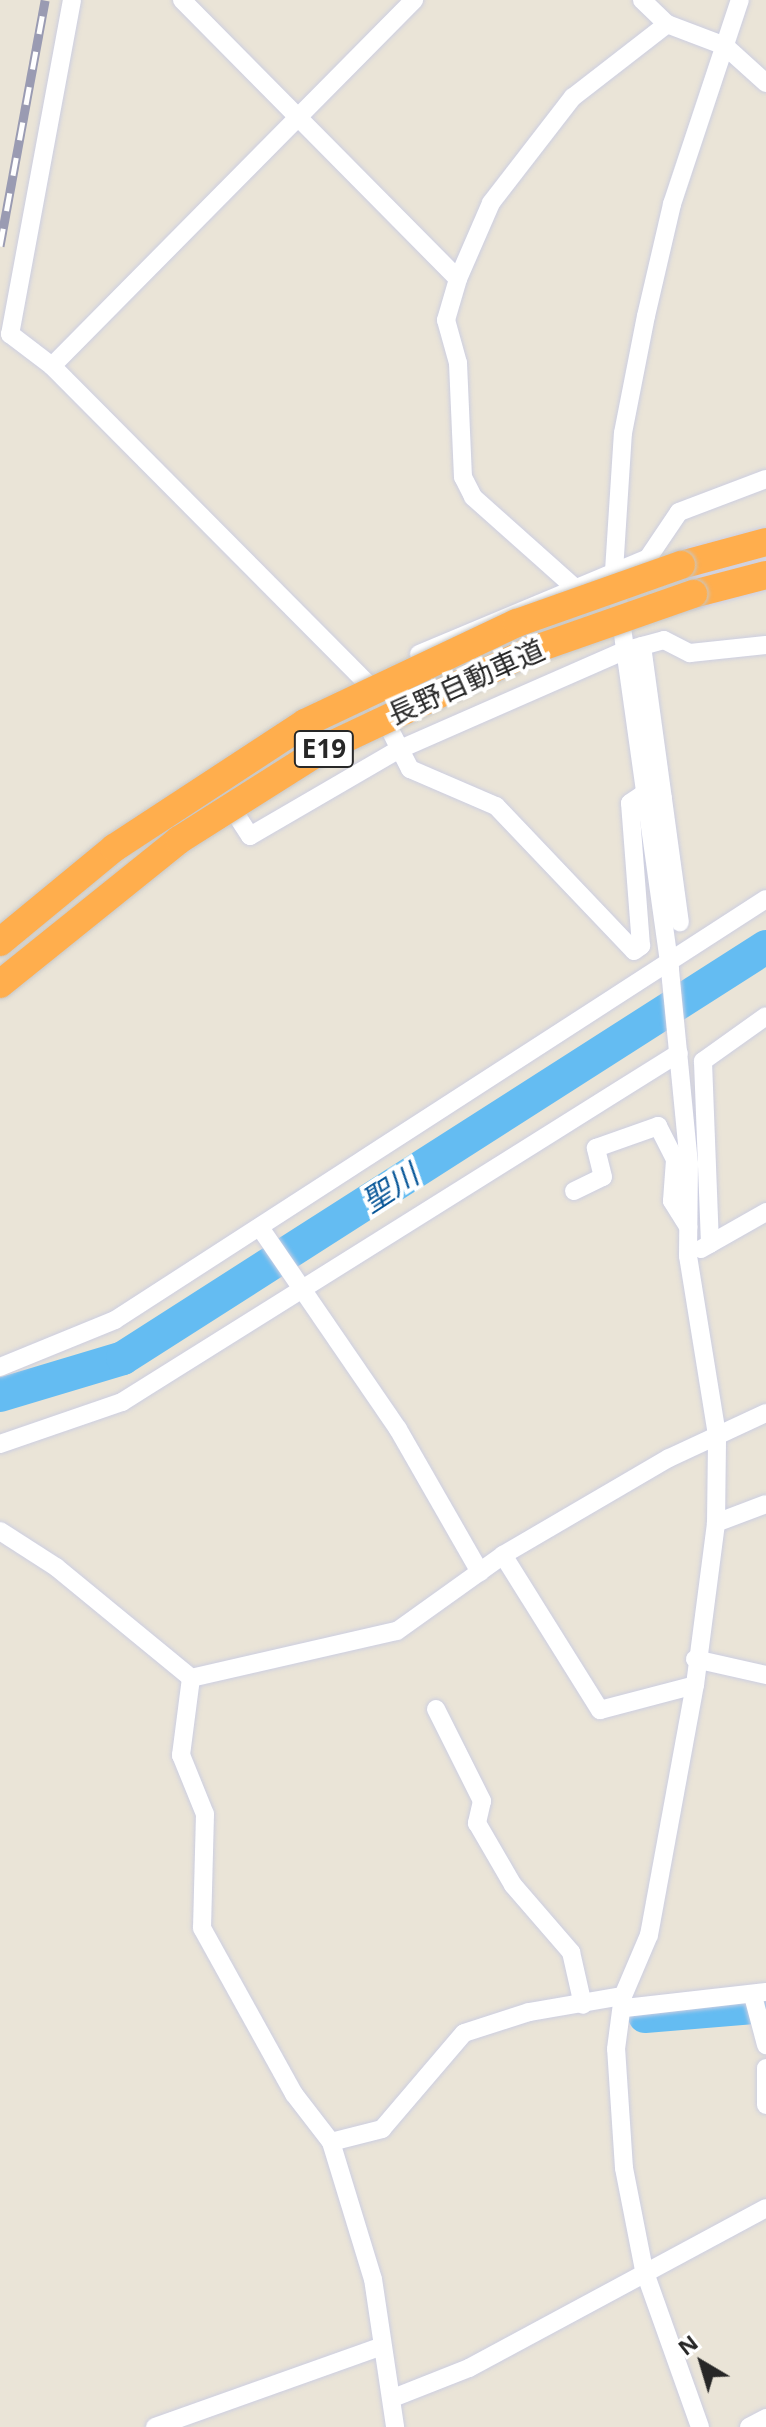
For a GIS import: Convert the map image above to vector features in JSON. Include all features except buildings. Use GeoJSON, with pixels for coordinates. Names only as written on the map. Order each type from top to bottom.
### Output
{"type":"FeatureCollection","features":[{"type":"Feature","properties":{"kind":"highway","name":"長野自動車道"},"geometry":{"type":"LineString","coordinates":[[0,942],[125,840],[305,723],[517,623],[681,565],[766,542]]}},
{"type":"Feature","properties":{"kind":"highway","name":"長野自動車道"},"geometry":{"type":"LineString","coordinates":[[0,984],[156,857],[323,749],[516,657],[693,594],[766,575]]}},
{"type":"Feature","properties":{"kind":"street"},"geometry":{"type":"LineString","coordinates":[[72,0],[10,334],[52,366],[365,681],[410,769],[496,806],[634,951],[641,946],[630,803],[642,795],[663,798]]}},
{"type":"Feature","properties":{"kind":"street"},"geometry":{"type":"LineString","coordinates":[[182,0],[300,114],[458,279]]}},
{"type":"Feature","properties":{"kind":"street"},"geometry":{"type":"LineString","coordinates":[[52,366],[414,0]]}},
{"type":"Feature","properties":{"kind":"street"},"geometry":{"type":"LineString","coordinates":[[642,0],[667,24],[725,46],[766,83]]}},
{"type":"Feature","properties":{"kind":"street"},"geometry":{"type":"LineString","coordinates":[[680,922],[663,798],[614,571],[623,433],[646,316],[672,204],[740,0]]}},
{"type":"Feature","properties":{"kind":"street"},"geometry":{"type":"LineString","coordinates":[[573,586],[473,497],[463,477],[458,363],[446,320],[458,279],[491,203],[573,97],[667,24]]}},
{"type":"Feature","properties":{"kind":"street"},"geometry":{"type":"LineString","coordinates":[[0,928],[208,770],[365,681],[573,586],[648,558],[679,512],[766,479]]}},
{"type":"Feature","properties":{"kind":"street"},"geometry":{"type":"LineString","coordinates":[[208,770],[250,836],[398,750],[633,649],[664,640],[690,653],[766,645]]}},
{"type":"Feature","properties":{"kind":"street"},"geometry":{"type":"LineString","coordinates":[[633,649],[642,795],[670,965],[679,1047],[688,1256],[717,1435],[716,1523],[695,1659],[695,1685],[649,1935],[624,2002],[616,2049],[624,2168],[644,2270],[700,2427]]}},
{"type":"Feature","properties":{"kind":"street"},"geometry":{"type":"LineString","coordinates":[[0,1367],[115,1320],[670,965],[766,899]]}},
{"type":"Feature","properties":{"kind":"street"},"geometry":{"type":"LineString","coordinates":[[710,1244],[703,1061],[766,1016]]}},
{"type":"Feature","properties":{"kind":"street"},"geometry":{"type":"LineString","coordinates":[[0,1444],[122,1402],[301,1295],[679,1047]]}},
{"type":"Feature","properties":{"kind":"street"},"geometry":{"type":"LineString","coordinates":[[574,1191],[603,1177],[596,1148],[658,1126],[675,1160],[672,1201],[688,1227]]}},
{"type":"Feature","properties":{"kind":"street"},"geometry":{"type":"LineString","coordinates":[[688,1256],[766,1212]]}},
{"type":"Feature","properties":{"kind":"street"},"geometry":{"type":"LineString","coordinates":[[261,1229],[301,1295],[398,1429],[480,1572]]}},
{"type":"Feature","properties":{"kind":"street"},"geometry":{"type":"LineString","coordinates":[[191,1678],[370,1642],[397,1631],[503,1555],[717,1435],[766,1413]]}},
{"type":"Feature","properties":{"kind":"street"},"geometry":{"type":"LineString","coordinates":[[716,1523],[766,1504]]}},
{"type":"Feature","properties":{"kind":"street"},"geometry":{"type":"LineString","coordinates":[[2,1537],[56,1567],[191,1678]]}},
{"type":"Feature","properties":{"kind":"street"},"geometry":{"type":"LineString","coordinates":[[503,1555],[600,1710],[695,1685]]}},
{"type":"Feature","properties":{"kind":"street"},"geometry":{"type":"LineString","coordinates":[[695,1659],[766,1675]]}},
{"type":"Feature","properties":{"kind":"street"},"geometry":{"type":"LineString","coordinates":[[191,1678],[181,1755],[205,1814],[202,1928],[294,2094],[331,2142],[373,2279],[395,2427]]}},
{"type":"Feature","properties":{"kind":"street"},"geometry":{"type":"LineString","coordinates":[[436,1709],[482,1801],[477,1823],[513,1885],[571,1952],[583,2005]]}},
{"type":"Feature","properties":{"kind":"street"},"geometry":{"type":"LineString","coordinates":[[331,2142],[382,2129],[464,2033],[529,2012],[624,2002],[757,2002],[766,2045]]}},
{"type":"Feature","properties":{"kind":"street"},"geometry":{"type":"LineString","coordinates":[[766,2068],[766,2105]]}},
{"type":"Feature","properties":{"kind":"street"},"geometry":{"type":"LineString","coordinates":[[393,2398],[469,2368],[644,2270],[766,2208]]}},
{"type":"Feature","properties":{"kind":"street"},"geometry":{"type":"LineString","coordinates":[[155,2427],[382,2346]]}},
{"type":"Feature","properties":{"kind":"street"},"geometry":{"type":"LineString","coordinates":[[749,2427],[766,2418]]}},
{"type":"Feature","properties":{"kind":"waterway","name":"聖川"},"geometry":{"type":"LineString","coordinates":[[0,1395],[123,1358],[766,947]]}},
{"type":"Feature","properties":{"kind":"waterway"},"geometry":{"type":"LineString","coordinates":[[645,2016],[766,2006]]}},
{"type":"Feature","properties":{"kind":"railway"},"geometry":{"type":"LineString","coordinates":[[0,246],[45,0]]}}]}
